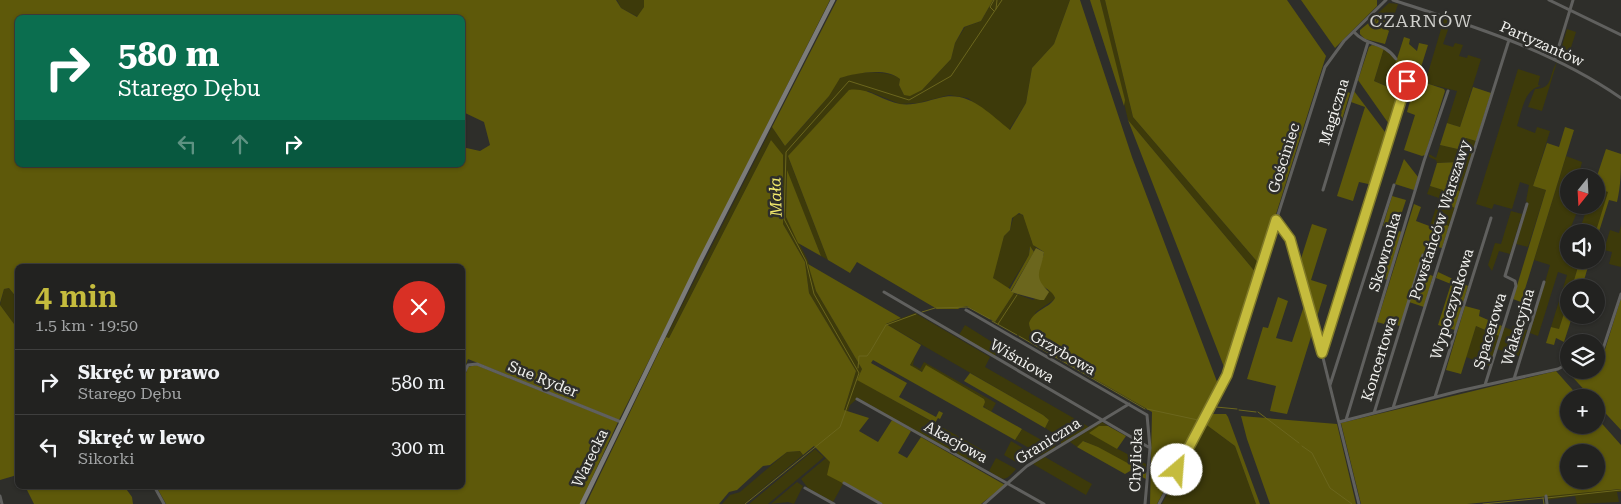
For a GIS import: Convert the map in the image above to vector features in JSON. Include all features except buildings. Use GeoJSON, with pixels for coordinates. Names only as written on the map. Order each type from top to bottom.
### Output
{"type":"FeatureCollection","features":[{"type":"Feature","properties":{"kind":"street","name":"Warecka"},"geometry":{"type":"LineString","coordinates":[[582,504],[621,422],[833,0]]}},
{"type":"Feature","properties":{"kind":"street","name":"Gościniec"},"geometry":{"type":"LineString","coordinates":[[1159,504],[1227,375],[1324,71],[1336,51],[1384,0]]}},
{"type":"Feature","properties":{"kind":"street","name":"Partyzantów"},"geometry":{"type":"LineString","coordinates":[[1393,0],[1508,40],[1555,59],[1621,98]]}},
{"type":"Feature","properties":{"kind":"street"},"geometry":{"type":"LineString","coordinates":[[1549,0],[1621,35]]}},
{"type":"Feature","properties":{"kind":"street"},"geometry":{"type":"LineString","coordinates":[[1555,59],[1573,0]]}},
{"type":"Feature","properties":{"kind":"street"},"geometry":{"type":"LineString","coordinates":[[1354,32],[1368,42],[1389,50],[1396,59]]}},
{"type":"Feature","properties":{"kind":"street","name":"Powstańców Warszawy"},"geometry":{"type":"LineString","coordinates":[[1393,408],[1508,40]]}},
{"type":"Feature","properties":{"kind":"street","name":"Magiczna"},"geometry":{"type":"LineString","coordinates":[[1323,190],[1368,42]]}},
{"type":"Feature","properties":{"kind":"street"},"geometry":{"type":"LineString","coordinates":[[1322,353],[1407,81]]}},
{"type":"Feature","properties":{"kind":"street","name":"Skowronka"},"geometry":{"type":"LineString","coordinates":[[1346,420],[1424,161],[1448,91]]}},
{"type":"Feature","properties":{"kind":"street"},"geometry":{"type":"LineString","coordinates":[[1330,386],[1394,184]]}},
{"type":"Feature","properties":{"kind":"street","name":"Spacerowa"},"geometry":{"type":"LineString","coordinates":[[1485,385],[1516,286],[1514,281],[1505,276],[1527,204]]}},
{"type":"Feature","properties":{"kind":"street","name":"Wypoczynkowa"},"geometry":{"type":"LineString","coordinates":[[1435,398],[1491,218]]}},
{"type":"Feature","properties":{"kind":"street"},"geometry":{"type":"LineString","coordinates":[[1276,220],[1290,239],[1322,353],[1359,504]]}},
{"type":"Feature","properties":{"kind":"street","name":"Koncertowa"},"geometry":{"type":"LineString","coordinates":[[1373,413],[1423,254]]}},
{"type":"Feature","properties":{"kind":"street","name":"Wakacyjna"},"geometry":{"type":"LineString","coordinates":[[1514,379],[1544,282]]}},
{"type":"Feature","properties":{"kind":"street","name":"Wiśniowa"},"geometry":{"type":"LineString","coordinates":[[884,292],[1150,448]]}},
{"type":"Feature","properties":{"kind":"street"},"geometry":{"type":"LineString","coordinates":[[1605,343],[1621,294]]}},
{"type":"Feature","properties":{"kind":"street","name":"Grzybowa"},"geometry":{"type":"LineString","coordinates":[[966,310],[1148,416]]}},
{"type":"Feature","properties":{"kind":"street","name":"Sue Ryder"},"geometry":{"type":"LineString","coordinates":[[465,371],[468,365],[477,364],[621,422]]}},
{"type":"Feature","properties":{"kind":"street"},"geometry":{"type":"LineString","coordinates":[[1339,422],[1560,368]]}},
{"type":"Feature","properties":{"kind":"street","name":"Akacjowa"},"geometry":{"type":"LineString","coordinates":[[857,399],[1044,504]]}},
{"type":"Feature","properties":{"kind":"street","name":"Graniczna"},"geometry":{"type":"LineString","coordinates":[[984,504],[1027,466],[1129,404]]}},
{"type":"Feature","properties":{"kind":"street","name":"Chylicka"},"geometry":{"type":"LineString","coordinates":[[1145,504],[1150,448],[1148,416]]}},
{"type":"Feature","properties":{"kind":"street"},"geometry":{"type":"LineString","coordinates":[[844,484],[881,504]]}},
{"type":"Feature","properties":{"kind":"street"},"geometry":{"type":"LineString","coordinates":[[805,488],[834,504]]}},
{"type":"Feature","properties":{"kind":"street"},"geometry":{"type":"LineString","coordinates":[[156,489],[164,504]]}},
{"type":"Feature","properties":{"kind":"street"},"geometry":{"type":"LineString","coordinates":[[0,496],[2,504]]}},
{"type":"Feature","properties":{"kind":"street"},"geometry":{"type":"LineString","coordinates":[[1546,496],[1547,504]]}},
{"type":"Feature","properties":{"kind":"shaded area"},"geometry":{"type":"Polygon","coordinates":[[[0,0],[616,0],[621,8],[637,17],[644,7],[644,0],[830,0],[619,420],[468,359],[465,367],[465,264],[15,264],[15,296],[9,288],[4,289],[0,303],[0,0]]]}},
{"type":"Feature","properties":{"kind":"shaded area"},"geometry":{"type":"Polygon","coordinates":[[[617,0],[644,0],[644,7],[638,17],[621,8],[617,0]]]}},
{"type":"Feature","properties":{"kind":"shaded area"},"geometry":{"type":"Polygon","coordinates":[[[837,0],[993,0],[981,21],[964,27],[955,43],[951,59],[922,90],[910,96],[904,95],[899,85],[900,79],[887,73],[871,72],[840,78],[829,96],[785,146],[772,127],[837,0]]]}},
{"type":"Feature","properties":{"kind":"shaded area"},"geometry":{"type":"Polygon","coordinates":[[[993,0],[1070,0],[1054,44],[1032,68],[1026,103],[1009,130],[968,98],[949,95],[918,103],[900,104],[868,91],[788,156],[828,260],[821,256],[787,172],[786,217],[808,261],[816,291],[862,369],[858,380],[986,452],[978,466],[858,398],[850,405],[848,411],[844,410],[856,371],[809,293],[805,262],[783,224],[771,140],[669,338],[666,337],[772,127],[785,146],[829,96],[833,85],[844,76],[852,74],[879,73],[895,76],[900,79],[899,85],[904,95],[922,90],[951,59],[955,43],[965,27],[981,21],[993,0]]]}},
{"type":"Feature","properties":{"kind":"shaded area"},"geometry":{"type":"Polygon","coordinates":[[[1070,0],[1080,0],[1132,157],[1219,387],[1157,504],[1150,504],[1152,412],[1037,346],[1037,340],[1029,323],[1035,315],[1055,298],[1038,280],[1037,273],[1044,252],[1033,245],[1023,215],[1019,213],[1012,218],[1010,230],[1004,236],[993,278],[1010,289],[1029,255],[1030,246],[1034,252],[1011,291],[1014,293],[995,322],[967,306],[958,308],[960,309],[937,309],[857,262],[850,273],[828,260],[788,156],[849,90],[862,90],[900,104],[915,104],[950,96],[960,97],[986,110],[1010,130],[1026,103],[1032,68],[1054,44],[1070,0]]]}},
{"type":"Feature","properties":{"kind":"shaded area"},"geometry":{"type":"Polygon","coordinates":[[[1090,0],[1100,0],[1125,100],[1124,106],[1090,0]]]}},
{"type":"Feature","properties":{"kind":"shaded area"},"geometry":{"type":"Polygon","coordinates":[[[1100,0],[1105,0],[1133,117],[1260,265],[1257,274],[1128,120],[1100,0]]]}},
{"type":"Feature","properties":{"kind":"shaded area"},"geometry":{"type":"Polygon","coordinates":[[[1105,0],[1287,0],[1326,56],[1260,265],[1133,117],[1105,0]]]}},
{"type":"Feature","properties":{"kind":"shaded area"},"geometry":{"type":"Polygon","coordinates":[[[1301,0],[1377,0],[1377,6],[1335,48],[1301,0]]]}},
{"type":"Feature","properties":{"kind":"shaded area"},"geometry":{"type":"Polygon","coordinates":[[[1389,3],[1398,4],[1389,31],[1383,27],[1380,16],[1378,23],[1375,24],[1378,13],[1389,3]]]}},
{"type":"Feature","properties":{"kind":"shaded area"},"geometry":{"type":"Polygon","coordinates":[[[1386,15],[1388,20],[1384,23],[1383,27],[1389,31],[1385,44],[1365,39],[1360,34],[1360,30],[1377,16],[1375,24],[1380,16],[1386,15]]]}},
{"type":"Feature","properties":{"kind":"shaded area"},"geometry":{"type":"Polygon","coordinates":[[[1444,19],[1451,21],[1443,44],[1453,47],[1455,43],[1463,45],[1459,56],[1467,58],[1468,55],[1481,59],[1460,127],[1447,123],[1457,91],[1425,83],[1444,19]]]}},
{"type":"Feature","properties":{"kind":"shaded area"},"geometry":{"type":"Polygon","coordinates":[[[1567,29],[1576,32],[1566,63],[1559,56],[1567,29]]]}},
{"type":"Feature","properties":{"kind":"shaded area"},"geometry":{"type":"Polygon","coordinates":[[[1404,37],[1410,39],[1409,44],[1417,51],[1419,43],[1428,45],[1417,80],[1445,91],[1425,155],[1422,156],[1404,150],[1415,115],[1407,112],[1416,80],[1406,77],[1391,127],[1358,80],[1369,47],[1372,45],[1384,48],[1374,81],[1388,87],[1404,37]]]}},
{"type":"Feature","properties":{"kind":"shaded area"},"geometry":{"type":"Polygon","coordinates":[[[1384,48],[1388,50],[1397,62],[1389,87],[1374,81],[1384,48]]]}},
{"type":"Feature","properties":{"kind":"shaded area"},"geometry":{"type":"Polygon","coordinates":[[[1557,62],[1542,111],[1528,107],[1535,89],[1545,87],[1548,84],[1557,62]]]}},
{"type":"Feature","properties":{"kind":"shaded area"},"geometry":{"type":"Polygon","coordinates":[[[1518,69],[1540,76],[1538,85],[1541,86],[1535,88],[1527,96],[1517,126],[1535,133],[1537,127],[1550,131],[1533,186],[1546,190],[1528,247],[1516,244],[1528,203],[1526,201],[1529,185],[1520,182],[1512,209],[1494,204],[1492,209],[1476,204],[1518,69]]]}},
{"type":"Feature","properties":{"kind":"shaded area"},"geometry":{"type":"Polygon","coordinates":[[[1473,87],[1491,93],[1476,141],[1466,138],[1462,150],[1440,145],[1447,123],[1460,127],[1473,87]]]}},
{"type":"Feature","properties":{"kind":"shaded area"},"geometry":{"type":"Polygon","coordinates":[[[1338,88],[1350,93],[1342,120],[1329,116],[1338,88]]]}},
{"type":"Feature","properties":{"kind":"shaded area"},"geometry":{"type":"Polygon","coordinates":[[[1354,91],[1388,136],[1373,185],[1359,182],[1353,201],[1337,196],[1365,107],[1351,102],[1354,91]]]}},
{"type":"Feature","properties":{"kind":"shaded area"},"geometry":{"type":"Polygon","coordinates":[[[1128,120],[1257,274],[1226,372],[1128,120]]]}},
{"type":"Feature","properties":{"kind":"shaded area"},"geometry":{"type":"Polygon","coordinates":[[[1565,127],[1574,130],[1562,169],[1560,169],[1560,175],[1521,302],[1513,299],[1546,190],[1533,186],[1547,143],[1559,147],[1565,127]]]}},
{"type":"Feature","properties":{"kind":"shaded area"},"geometry":{"type":"Polygon","coordinates":[[[1466,138],[1476,141],[1460,191],[1454,189],[1459,172],[1456,171],[1458,162],[1437,163],[1436,160],[1429,157],[1429,154],[1436,158],[1440,145],[1462,150],[1466,138]]]}},
{"type":"Feature","properties":{"kind":"shaded area"},"geometry":{"type":"Polygon","coordinates":[[[771,140],[783,155],[783,224],[805,262],[809,293],[856,371],[844,410],[869,418],[859,431],[878,442],[892,420],[911,431],[898,453],[907,458],[921,437],[1005,485],[981,504],[883,504],[827,475],[830,462],[814,446],[803,455],[800,451],[787,452],[770,465],[763,466],[737,490],[729,492],[719,504],[586,504],[666,337],[669,338],[771,140]]]}},
{"type":"Feature","properties":{"kind":"shaded area"},"geometry":{"type":"Polygon","coordinates":[[[1606,149],[1621,154],[1617,202],[1609,200],[1605,213],[1605,202],[1608,192],[1605,191],[1605,169],[1599,169],[1606,149]]]}},
{"type":"Feature","properties":{"kind":"shaded area"},"geometry":{"type":"Polygon","coordinates":[[[1566,156],[1582,162],[1580,169],[1562,169],[1566,156]]]}},
{"type":"Feature","properties":{"kind":"shaded area"},"geometry":{"type":"Polygon","coordinates":[[[1404,159],[1418,177],[1414,190],[1395,184],[1404,159]]]}},
{"type":"Feature","properties":{"kind":"shaded area"},"geometry":{"type":"Polygon","coordinates":[[[1458,162],[1456,171],[1459,172],[1454,189],[1460,191],[1455,208],[1444,203],[1443,190],[1430,186],[1437,163],[1458,162]]]}},
{"type":"Feature","properties":{"kind":"shaded area"},"geometry":{"type":"Polygon","coordinates":[[[787,170],[821,256],[798,243],[786,217],[787,170]]]}},
{"type":"Feature","properties":{"kind":"shaded area"},"geometry":{"type":"Polygon","coordinates":[[[1560,176],[1560,214],[1576,214],[1572,224],[1560,224],[1560,269],[1577,269],[1574,279],[1566,279],[1567,275],[1558,272],[1538,336],[1530,333],[1550,265],[1534,260],[1560,176]]]}},
{"type":"Feature","properties":{"kind":"shaded area"},"geometry":{"type":"Polygon","coordinates":[[[1430,186],[1443,190],[1443,199],[1455,208],[1449,226],[1430,226],[1439,198],[1427,194],[1430,186]]]}},
{"type":"Feature","properties":{"kind":"shaded area"},"geometry":{"type":"Polygon","coordinates":[[[1605,191],[1608,192],[1605,202],[1605,191]]]}},
{"type":"Feature","properties":{"kind":"shaded area"},"geometry":{"type":"Polygon","coordinates":[[[1392,196],[1406,200],[1396,230],[1402,232],[1388,280],[1381,278],[1396,231],[1383,226],[1392,196]]]}},
{"type":"Feature","properties":{"kind":"shaded area"},"geometry":{"type":"Polygon","coordinates":[[[1414,204],[1421,207],[1416,221],[1432,227],[1434,221],[1449,226],[1442,248],[1427,244],[1400,326],[1385,322],[1384,324],[1377,322],[1414,204]]]}},
{"type":"Feature","properties":{"kind":"shaded area"},"geometry":{"type":"Polygon","coordinates":[[[1511,211],[1522,214],[1510,254],[1499,251],[1492,271],[1488,265],[1495,243],[1501,244],[1511,211]]]}},
{"type":"Feature","properties":{"kind":"shaded area"},"geometry":{"type":"Polygon","coordinates":[[[1021,214],[1026,221],[1031,239],[1036,248],[1034,252],[1033,249],[1029,248],[1029,255],[1008,289],[996,282],[992,276],[1004,236],[1010,230],[1014,215],[1021,214]]]}},
{"type":"Feature","properties":{"kind":"shaded area"},"geometry":{"type":"Polygon","coordinates":[[[1585,214],[1601,214],[1598,224],[1582,224],[1585,214]]]}},
{"type":"Feature","properties":{"kind":"shaded area"},"geometry":{"type":"Polygon","coordinates":[[[1601,214],[1605,214],[1601,224],[1598,224],[1601,214]]]}},
{"type":"Feature","properties":{"kind":"shaded area"},"geometry":{"type":"Polygon","coordinates":[[[1312,224],[1327,229],[1311,280],[1327,285],[1316,320],[1299,265],[1312,224]]]}},
{"type":"Feature","properties":{"kind":"shaded area"},"geometry":{"type":"Polygon","coordinates":[[[1621,225],[1621,267],[1609,264],[1612,252],[1605,250],[1610,230],[1619,233],[1621,225]]]}},
{"type":"Feature","properties":{"kind":"shaded area"},"geometry":{"type":"Polygon","coordinates":[[[1036,248],[1044,252],[1039,277],[1049,292],[1044,300],[1011,292],[1036,248]]]}},
{"type":"Feature","properties":{"kind":"shaded area"},"geometry":{"type":"Polygon","coordinates":[[[808,264],[901,318],[886,324],[921,345],[910,365],[922,372],[926,365],[984,399],[983,407],[1022,429],[1015,440],[873,360],[871,363],[907,383],[899,397],[936,417],[939,411],[943,413],[940,419],[938,418],[935,423],[857,380],[862,369],[816,291],[808,264]]]}},
{"type":"Feature","properties":{"kind":"shaded area"},"geometry":{"type":"Polygon","coordinates":[[[1577,269],[1587,269],[1584,279],[1574,279],[1577,269]]]}},
{"type":"Feature","properties":{"kind":"shaded area"},"geometry":{"type":"Polygon","coordinates":[[[1419,271],[1433,276],[1424,307],[1409,302],[1419,271]]]}},
{"type":"Feature","properties":{"kind":"shaded area"},"geometry":{"type":"Polygon","coordinates":[[[1438,272],[1468,286],[1455,330],[1438,325],[1451,284],[1436,278],[1438,272]]]}},
{"type":"Feature","properties":{"kind":"shaded area"},"geometry":{"type":"Polygon","coordinates":[[[9,288],[15,296],[15,325],[0,305],[4,289],[9,288]]]}},
{"type":"Feature","properties":{"kind":"shaded area"},"geometry":{"type":"Polygon","coordinates":[[[1048,290],[1053,293],[1055,299],[1036,312],[1029,326],[1037,339],[1037,346],[995,322],[1014,293],[1033,300],[1048,290]]]}},
{"type":"Feature","properties":{"kind":"shaded area"},"geometry":{"type":"Polygon","coordinates":[[[1278,297],[1288,301],[1276,338],[1292,342],[1306,300],[1314,327],[1287,414],[1270,411],[1276,386],[1247,379],[1263,327],[1268,328],[1278,297]]]}},
{"type":"Feature","properties":{"kind":"shaded area"},"geometry":{"type":"Polygon","coordinates":[[[1560,298],[1561,324],[1559,330],[1551,327],[1560,298]]]}},
{"type":"Feature","properties":{"kind":"shaded area"},"geometry":{"type":"Polygon","coordinates":[[[1621,298],[1621,430],[1605,413],[1605,389],[1584,389],[1574,379],[1605,379],[1605,350],[1621,298]]]}},
{"type":"Feature","properties":{"kind":"shaded area"},"geometry":{"type":"Polygon","coordinates":[[[0,305],[15,325],[15,476],[0,480],[0,305]]]}},
{"type":"Feature","properties":{"kind":"shaded area"},"geometry":{"type":"Polygon","coordinates":[[[1465,306],[1480,310],[1479,316],[1502,326],[1499,336],[1476,326],[1461,374],[1446,370],[1465,306]]]}},
{"type":"Feature","properties":{"kind":"shaded area"},"geometry":{"type":"Polygon","coordinates":[[[915,313],[990,357],[985,367],[1089,427],[1061,444],[1060,437],[1045,428],[1049,420],[1043,415],[886,324],[915,313]]]}},
{"type":"Feature","properties":{"kind":"shaded area"},"geometry":{"type":"Polygon","coordinates":[[[1561,324],[1570,324],[1567,334],[1560,334],[1560,340],[1556,338],[1554,345],[1546,343],[1551,327],[1559,329],[1561,324]]]}},
{"type":"Feature","properties":{"kind":"shaded area"},"geometry":{"type":"Polygon","coordinates":[[[965,325],[1000,347],[995,356],[959,335],[965,325]]]}},
{"type":"Feature","properties":{"kind":"shaded area"},"geometry":{"type":"Polygon","coordinates":[[[1476,326],[1499,336],[1490,366],[1466,357],[1476,326]]]}},
{"type":"Feature","properties":{"kind":"shaded area"},"geometry":{"type":"Polygon","coordinates":[[[1513,326],[1527,330],[1519,356],[1497,349],[1504,327],[1512,330],[1513,326]]]}},
{"type":"Feature","properties":{"kind":"shaded area"},"geometry":{"type":"Polygon","coordinates":[[[915,356],[913,365],[920,369],[924,362],[996,403],[991,412],[983,406],[984,399],[927,366],[923,372],[910,365],[915,356]]]}},
{"type":"Feature","properties":{"kind":"shaded area"},"geometry":{"type":"Polygon","coordinates":[[[476,365],[618,422],[580,504],[166,504],[158,489],[465,489],[465,376],[468,367],[476,365]]]}},
{"type":"Feature","properties":{"kind":"shaded area"},"geometry":{"type":"Polygon","coordinates":[[[1556,371],[1560,376],[1560,379],[1563,379],[1572,389],[1560,389],[1560,434],[1605,434],[1605,427],[1621,445],[1621,489],[1467,504],[1361,504],[1341,423],[1556,371]]]}},
{"type":"Feature","properties":{"kind":"shaded area"},"geometry":{"type":"Polygon","coordinates":[[[970,373],[1043,415],[1049,420],[1045,428],[964,381],[970,373]]]}},
{"type":"Feature","properties":{"kind":"shaded area"},"geometry":{"type":"Polygon","coordinates":[[[1212,414],[1226,414],[1228,417],[1260,504],[1256,504],[1235,446],[1204,423],[1212,414]]]}},
{"type":"Feature","properties":{"kind":"shaded area"},"geometry":{"type":"Polygon","coordinates":[[[1241,416],[1337,424],[1356,504],[1270,504],[1247,439],[1241,416]]]}},
{"type":"Feature","properties":{"kind":"shaded area"},"geometry":{"type":"Polygon","coordinates":[[[1102,422],[1108,426],[1100,426],[1116,448],[1146,464],[1146,473],[1084,441],[1077,447],[1070,442],[1102,422]]]}},
{"type":"Feature","properties":{"kind":"shaded area"},"geometry":{"type":"Polygon","coordinates":[[[1204,423],[1235,446],[1256,504],[1162,504],[1204,423]]]}},
{"type":"Feature","properties":{"kind":"shaded area"},"geometry":{"type":"Polygon","coordinates":[[[1099,426],[1108,426],[1126,436],[1117,449],[1089,433],[1099,426]]]}},
{"type":"Feature","properties":{"kind":"shaded area"},"geometry":{"type":"Polygon","coordinates":[[[1022,429],[1052,446],[1054,443],[1056,445],[1041,455],[1015,440],[1022,429]]]}},
{"type":"Feature","properties":{"kind":"shaded area"},"geometry":{"type":"Polygon","coordinates":[[[1011,441],[1035,455],[1035,457],[1021,465],[1004,455],[1011,441]]]}},
{"type":"Feature","properties":{"kind":"shaded area"},"geometry":{"type":"Polygon","coordinates":[[[1083,441],[1146,473],[1146,479],[1130,471],[1125,474],[1077,447],[1083,441]]]}},
{"type":"Feature","properties":{"kind":"shaded area"},"geometry":{"type":"Polygon","coordinates":[[[815,449],[824,457],[768,504],[749,504],[815,449]]]}},
{"type":"Feature","properties":{"kind":"shaded area"},"geometry":{"type":"Polygon","coordinates":[[[800,451],[803,455],[744,504],[722,504],[730,495],[740,492],[787,452],[800,451]]]}},
{"type":"Feature","properties":{"kind":"shaded area"},"geometry":{"type":"Polygon","coordinates":[[[1045,457],[1092,484],[1086,495],[1033,464],[1045,457]]]}},
{"type":"Feature","properties":{"kind":"shaded area"},"geometry":{"type":"Polygon","coordinates":[[[826,458],[831,462],[843,484],[833,502],[808,488],[801,479],[826,458]]]}},
{"type":"Feature","properties":{"kind":"shaded area"},"geometry":{"type":"Polygon","coordinates":[[[996,458],[1016,469],[1004,479],[998,476],[989,471],[996,458]]]}},
{"type":"Feature","properties":{"kind":"shaded area"},"geometry":{"type":"Polygon","coordinates":[[[797,482],[803,486],[794,504],[788,502],[771,504],[797,482]]]}},
{"type":"Feature","properties":{"kind":"shaded area"},"geometry":{"type":"Polygon","coordinates":[[[26,489],[126,489],[132,497],[133,504],[34,504],[26,489]]]}},
{"type":"Feature","properties":{"kind":"shaded area"},"geometry":{"type":"Polygon","coordinates":[[[1621,489],[1621,492],[1617,492],[1619,502],[1577,504],[1575,496],[1547,500],[1547,496],[1621,489]]]}},
{"type":"Feature","properties":{"kind":"waterway"},"geometry":{"type":"LineString","coordinates":[[994,0],[990,7],[994,11]]}},
{"type":"Feature","properties":{"kind":"waterway","name":"Mała"},"geometry":{"type":"LineString","coordinates":[[996,9],[997,0]]}},
{"type":"Feature","properties":{"kind":"waterway","name":"Mała"},"geometry":{"type":"LineString","coordinates":[[745,504],[840,427],[859,373],[814,294],[806,261],[784,219],[786,152],[849,81],[909,100],[951,76],[1002,0]]}},
{"type":"Feature","properties":{"kind":"waterway"},"geometry":{"type":"LineString","coordinates":[[998,324],[1017,295]]}},
{"type":"Feature","properties":{"kind":"waterway"},"geometry":{"type":"LineString","coordinates":[[936,308],[968,307],[990,319]]}},
{"type":"Feature","properties":{"kind":"waterway"},"geometry":{"type":"LineString","coordinates":[[922,312],[935,308]]}},
{"type":"Feature","properties":{"kind":"waterway"},"geometry":{"type":"LineString","coordinates":[[858,368],[859,356],[867,356],[886,325],[916,314]]}},
{"type":"Feature","properties":{"kind":"waterway"},"geometry":{"type":"LineString","coordinates":[[992,321],[1017,335]]}},
{"type":"Feature","properties":{"kind":"waterway"},"geometry":{"type":"LineString","coordinates":[[1019,336],[1145,409]]}},
{"type":"Feature","properties":{"kind":"waterway"},"geometry":{"type":"LineString","coordinates":[[1147,409],[1198,420],[1208,406]]}},
{"type":"Feature","properties":{"kind":"waterway"},"geometry":{"type":"LineString","coordinates":[[1216,407],[1237,409]]}},
{"type":"Feature","properties":{"kind":"waterway"},"geometry":{"type":"LineString","coordinates":[[1239,410],[1256,412]]}},
{"type":"Feature","properties":{"kind":"waterway"},"geometry":{"type":"LineString","coordinates":[[1258,412],[1299,443]]}},
{"type":"Feature","properties":{"kind":"waterway"},"geometry":{"type":"LineString","coordinates":[[1302,446],[1312,453],[1330,488],[1352,504]]}},
{"type":"Feature","properties":{"kind":"waterway"},"geometry":{"type":"LineString","coordinates":[[1547,498],[1621,490]]}},
{"type":"Feature","properties":{"kind":"waterway"},"geometry":{"type":"LineString","coordinates":[[1543,498],[1544,504]]}},
{"type":"Feature","properties":{"kind":"waterway"},"geometry":{"type":"LineString","coordinates":[[1483,504],[1544,498]]}},
{"type":"Feature","properties":{"kind":"district","name":"CZARNÓW"},"geometry":{"type":"Point","coordinates":[1421,21]}},
{"type":"Feature","properties":{"kind":"route"},"geometry":{"type":"LineString","coordinates":[[1177,470],[1227,375],[1276,220],[1280,221],[1290,239],[1322,353],[1407,81]]}}]}
